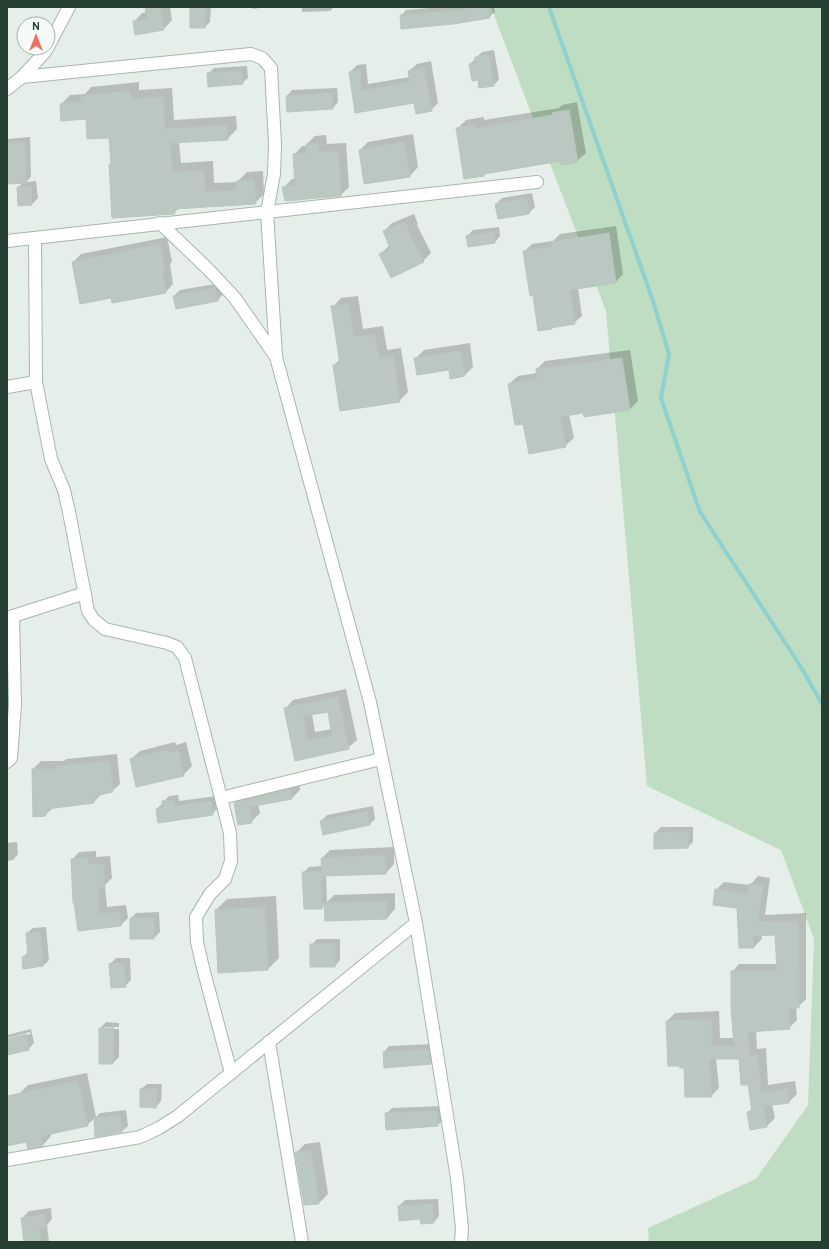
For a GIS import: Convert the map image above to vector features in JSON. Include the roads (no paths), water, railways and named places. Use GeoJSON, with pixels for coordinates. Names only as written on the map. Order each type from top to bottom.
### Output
{"type":"FeatureCollection","features":[{"type":"Feature","properties":{"kind":"street"},"geometry":{"type":"LineString","coordinates":[[56,32],[69,7]]}},
{"type":"Feature","properties":{"kind":"street"},"geometry":{"type":"LineString","coordinates":[[22,77],[251,54],[262,58],[271,68],[275,145],[274,174],[267,212],[276,357],[370,702],[416,923],[457,1178],[462,1228],[461,1242]]}},
{"type":"Feature","properties":{"kind":"street"},"geometry":{"type":"LineString","coordinates":[[7,89],[22,77],[41,56]]}},
{"type":"Feature","properties":{"kind":"street"},"geometry":{"type":"LineString","coordinates":[[7,241],[537,182]]}},
{"type":"Feature","properties":{"kind":"street"},"geometry":{"type":"LineString","coordinates":[[160,223],[209,270],[235,298],[276,357]]}},
{"type":"Feature","properties":{"kind":"street"},"geometry":{"type":"LineString","coordinates":[[35,238],[36,382],[51,459],[64,490],[88,610],[94,620],[105,629],[167,643],[177,647],[185,658],[230,833],[232,861],[225,879],[210,894],[196,917],[196,924],[197,942],[203,968],[231,1073]]}},
{"type":"Feature","properties":{"kind":"street"},"geometry":{"type":"LineString","coordinates":[[7,387],[36,382]]}},
{"type":"Feature","properties":{"kind":"street"},"geometry":{"type":"LineString","coordinates":[[7,762],[11,758],[10,617],[85,592]]}},
{"type":"Feature","properties":{"kind":"street"},"geometry":{"type":"LineString","coordinates":[[221,798],[381,759]]}},
{"type":"Feature","properties":{"kind":"street"},"geometry":{"type":"LineString","coordinates":[[7,1160],[140,1136],[159,1128],[178,1116],[416,923]]}},
{"type":"Feature","properties":{"kind":"street"},"geometry":{"type":"LineString","coordinates":[[269,1042],[302,1242]]}},
{"type":"Feature","properties":{"kind":"street"},"geometry":{"type":"LineString","coordinates":[[7,1168],[22,1157]]}},
{"type":"Feature","properties":{"kind":"waterway"},"geometry":{"type":"LineString","coordinates":[[549,7],[653,301],[669,354],[661,398],[700,512],[801,667],[822,704]]}}]}
